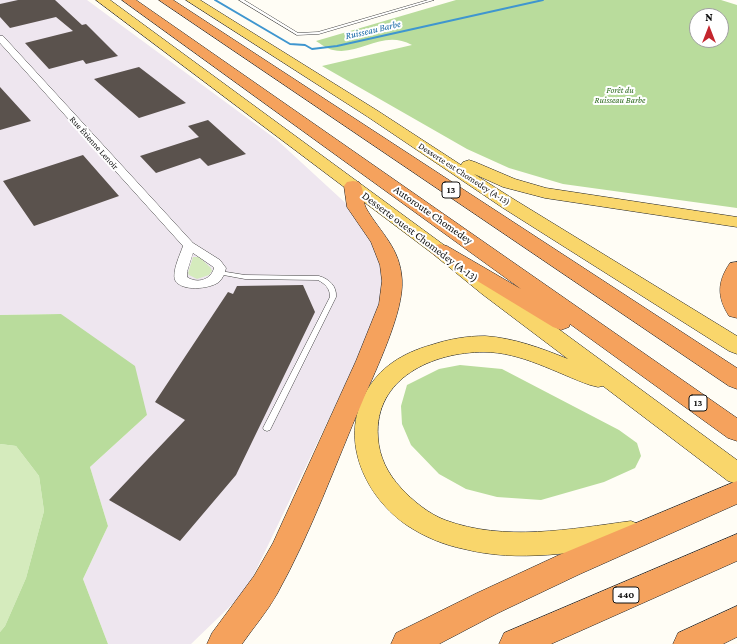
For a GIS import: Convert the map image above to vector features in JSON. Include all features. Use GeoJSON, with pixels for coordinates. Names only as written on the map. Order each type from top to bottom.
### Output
{"type":"FeatureCollection","features":[{"type":"Feature","properties":{"kind":"highway","name":"Autoroute Chomedey"},"geometry":{"type":"LineString","coordinates":[[128,0],[737,431]]}},
{"type":"Feature","properties":{"kind":"highway","name":"13"},"geometry":{"type":"LineString","coordinates":[[165,0],[737,380]]}},
{"type":"Feature","properties":{"kind":"highway"},"geometry":{"type":"LineString","coordinates":[[224,644],[266,586],[284,552],[371,354],[390,304],[392,281],[390,265],[381,242],[356,207],[353,186]]}},
{"type":"Feature","properties":{"kind":"highway"},"geometry":{"type":"LineString","coordinates":[[440,250],[540,310],[658,375]]}},
{"type":"Feature","properties":{"kind":"highway"},"geometry":{"type":"LineString","coordinates":[[737,268],[730,284],[732,300],[737,311]]}},
{"type":"Feature","properties":{"kind":"highway"},"geometry":{"type":"LineString","coordinates":[[407,644],[463,615],[643,532],[737,492]]}},
{"type":"Feature","properties":{"kind":"highway","name":"440"},"geometry":{"type":"LineString","coordinates":[[515,644],[737,547]]}},
{"type":"Feature","properties":{"kind":"highway"},"geometry":{"type":"LineString","coordinates":[[689,644],[737,621]]}},
{"type":"Feature","properties":{"kind":"main road","name":"Desserte ouest Chomedey (A-13)"},"geometry":{"type":"LineString","coordinates":[[102,0],[440,250],[489,289],[737,474]]}},
{"type":"Feature","properties":{"kind":"main road","name":"Desserte est Chomedey (A-13)"},"geometry":{"type":"LineString","coordinates":[[192,0],[373,114],[471,180],[737,346]]}},
{"type":"Feature","properties":{"kind":"main road"},"geometry":{"type":"LineString","coordinates":[[373,114],[480,171],[520,186],[570,198],[737,222]]}},
{"type":"Feature","properties":{"kind":"main road"},"geometry":{"type":"LineString","coordinates":[[617,385],[580,374],[531,352],[508,347],[487,344],[463,345],[430,352],[412,360],[395,371],[381,385],[376,393],[368,411],[366,421],[366,443],[368,455],[378,479],[394,499],[416,517],[440,530],[453,534],[498,543],[528,544],[554,543],[643,532]]}},
{"type":"Feature","properties":{"kind":"street","name":"Rue Étienne Lenoir"},"geometry":{"type":"LineString","coordinates":[[0,38],[189,246],[216,262],[220,268],[220,273]]}},
{"type":"Feature","properties":{"kind":"street"},"geometry":{"type":"LineString","coordinates":[[189,246],[181,272],[181,279],[191,284],[202,284],[213,280],[220,273]]}},
{"type":"Feature","properties":{"kind":"lane"},"geometry":{"type":"LineString","coordinates":[[241,0],[298,34],[318,33],[432,0]]}},
{"type":"Feature","properties":{"kind":"lane"},"geometry":{"type":"LineString","coordinates":[[220,273],[245,277],[319,278],[329,284],[334,293],[267,428]]}},
{"type":"Feature","properties":{"kind":"shaded area"},"geometry":{"type":"Polygon","coordinates":[[[0,0],[87,0],[277,140],[352,209],[382,257],[384,304],[246,591],[191,644],[108,644],[83,579],[108,526],[90,467],[147,415],[61,314],[0,315],[0,0]]]}},
{"type":"Feature","properties":{"kind":"green space","name":"Forêt du Ruisseau Barbe"},"geometry":{"type":"Polygon","coordinates":[[[456,0],[721,0],[737,5],[737,208],[563,184],[509,168],[467,149],[322,66],[412,45],[401,41],[391,40],[381,41],[353,50],[343,51],[326,48],[316,41],[456,0]]]}},
{"type":"Feature","properties":{"kind":"green space"},"geometry":{"type":"Polygon","coordinates":[[[193,257],[199,257],[211,268],[212,271],[209,275],[197,279],[189,275],[188,273],[193,257]]]}},
{"type":"Feature","properties":{"kind":"green space"},"geometry":{"type":"Polygon","coordinates":[[[61,314],[135,366],[147,415],[90,467],[108,526],[83,579],[108,644],[0,644],[0,632],[5,626],[26,578],[44,511],[39,476],[16,446],[0,444],[0,315],[61,314]]]}},
{"type":"Feature","properties":{"kind":"green space"},"geometry":{"type":"Polygon","coordinates":[[[460,365],[502,369],[619,430],[637,443],[641,456],[635,468],[604,482],[541,500],[497,497],[466,489],[439,474],[411,445],[402,424],[401,406],[407,385],[439,369],[460,365]]]}},
{"type":"Feature","properties":{"kind":"green space"},"geometry":{"type":"Polygon","coordinates":[[[0,444],[16,446],[39,476],[44,511],[26,578],[5,626],[0,632],[0,444]]]}},
{"type":"Feature","properties":{"kind":"building"},"geometry":{"type":"Polygon","coordinates":[[[18,0],[55,0],[82,25],[86,24],[118,56],[86,64],[83,60],[49,69],[25,43],[73,31],[56,17],[10,28],[0,17],[0,4],[18,0]]]}},
{"type":"Feature","properties":{"kind":"building"},"geometry":{"type":"Polygon","coordinates":[[[139,67],[186,103],[139,118],[94,79],[139,67]]]}},
{"type":"Feature","properties":{"kind":"building"},"geometry":{"type":"Polygon","coordinates":[[[0,87],[31,121],[0,130],[0,87]]]}},
{"type":"Feature","properties":{"kind":"building"},"geometry":{"type":"Polygon","coordinates":[[[208,120],[246,154],[208,166],[200,158],[156,173],[140,156],[199,137],[188,126],[208,120]]]}},
{"type":"Feature","properties":{"kind":"building"},"geometry":{"type":"Polygon","coordinates":[[[83,155],[119,196],[34,226],[3,181],[83,155]]]}},
{"type":"Feature","properties":{"kind":"building"},"geometry":{"type":"Polygon","coordinates":[[[303,285],[315,312],[236,475],[180,541],[109,500],[185,420],[155,402],[228,292],[233,294],[237,286],[303,285]]]}},
{"type":"Feature","properties":{"kind":"waterway","name":"Ruisseau Barbe"},"geometry":{"type":"LineString","coordinates":[[215,0],[290,44],[305,45],[312,49],[337,46],[543,0]]}}]}
